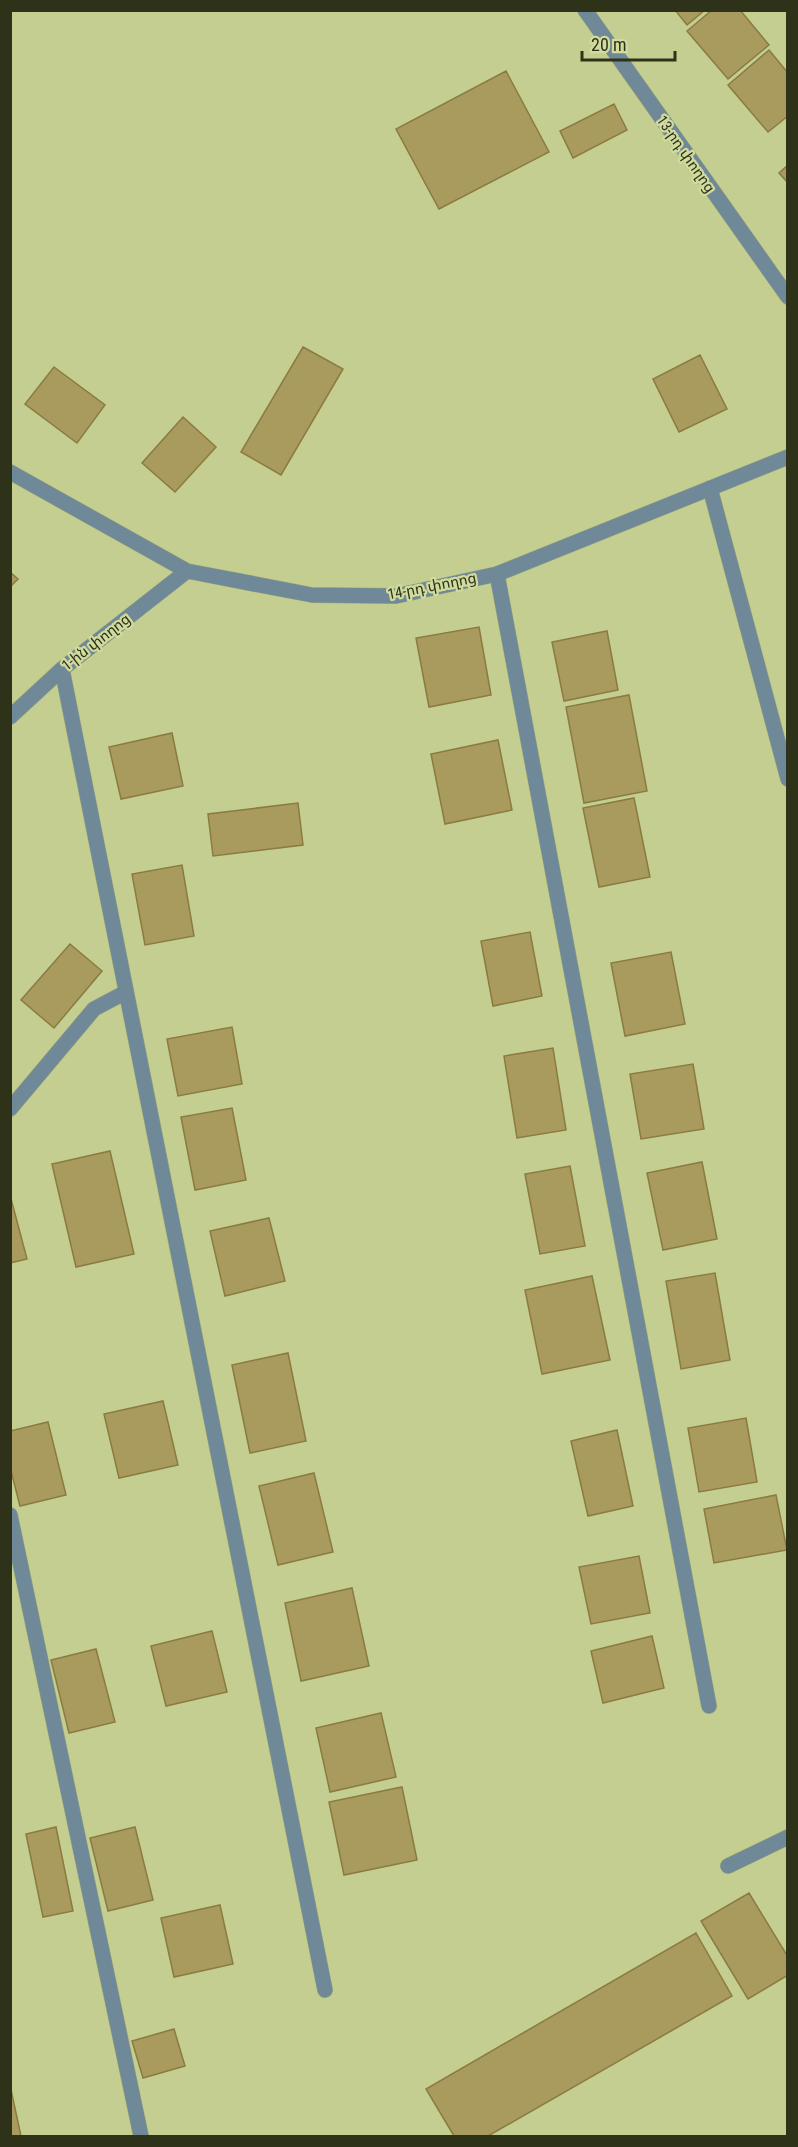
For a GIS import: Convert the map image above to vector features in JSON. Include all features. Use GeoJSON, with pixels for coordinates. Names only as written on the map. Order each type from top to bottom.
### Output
{"type":"FeatureCollection","features":[{"type":"Feature","properties":{"kind":"street","name":"13-րդ փողոց"},"geometry":{"type":"LineString","coordinates":[[585,10],[788,297]]}},
{"type":"Feature","properties":{"kind":"street","name":"14-րդ փողոց"},"geometry":{"type":"LineString","coordinates":[[10,472],[187,571],[312,595],[396,596],[497,574],[788,457]]}},
{"type":"Feature","properties":{"kind":"street"},"geometry":{"type":"LineString","coordinates":[[710,488],[788,778]]}},
{"type":"Feature","properties":{"kind":"street","name":"1-ին փողոց"},"geometry":{"type":"LineString","coordinates":[[10,717],[62,669],[187,571]]}},
{"type":"Feature","properties":{"kind":"street"},"geometry":{"type":"LineString","coordinates":[[497,574],[709,1706]]}},
{"type":"Feature","properties":{"kind":"street"},"geometry":{"type":"LineString","coordinates":[[62,669],[325,1990]]}},
{"type":"Feature","properties":{"kind":"street"},"geometry":{"type":"LineString","coordinates":[[10,1109],[94,1009],[126,992]]}},
{"type":"Feature","properties":{"kind":"street"},"geometry":{"type":"LineString","coordinates":[[10,1515],[141,2136]]}},
{"type":"Feature","properties":{"kind":"street"},"geometry":{"type":"LineString","coordinates":[[728,1866],[788,1837]]}},
{"type":"Feature","properties":{"kind":"building"},"geometry":{"type":"Polygon","coordinates":[[[675,10],[705,10],[687,25],[675,10]]]}},
{"type":"Feature","properties":{"kind":"building"},"geometry":{"type":"Polygon","coordinates":[[[712,10],[740,10],[769,45],[728,79],[687,31],[712,10]]]}},
{"type":"Feature","properties":{"kind":"building"},"geometry":{"type":"Polygon","coordinates":[[[769,50],[788,73],[788,116],[768,132],[728,85],[769,50]]]}},
{"type":"Feature","properties":{"kind":"building"},"geometry":{"type":"Polygon","coordinates":[[[506,71],[549,152],[439,209],[396,129],[506,71]]]}},
{"type":"Feature","properties":{"kind":"building"},"geometry":{"type":"Polygon","coordinates":[[[614,104],[627,130],[573,158],[560,131],[614,104]]]}},
{"type":"Feature","properties":{"kind":"building"},"geometry":{"type":"Polygon","coordinates":[[[788,165],[788,183],[779,173],[788,165]]]}},
{"type":"Feature","properties":{"kind":"building"},"geometry":{"type":"Polygon","coordinates":[[[303,347],[343,369],[281,475],[241,452],[303,347]]]}},
{"type":"Feature","properties":{"kind":"building"},"geometry":{"type":"Polygon","coordinates":[[[700,355],[727,409],[679,432],[653,379],[700,355]]]}},
{"type":"Feature","properties":{"kind":"building"},"geometry":{"type":"Polygon","coordinates":[[[54,367],[105,405],[77,443],[25,404],[54,367]]]}},
{"type":"Feature","properties":{"kind":"building"},"geometry":{"type":"Polygon","coordinates":[[[183,417],[216,447],[175,492],[142,463],[183,417]]]}},
{"type":"Feature","properties":{"kind":"building"},"geometry":{"type":"Polygon","coordinates":[[[10,572],[18,579],[10,587],[10,572]]]}},
{"type":"Feature","properties":{"kind":"building"},"geometry":{"type":"Polygon","coordinates":[[[479,627],[491,695],[429,707],[416,638],[479,627]]]}},
{"type":"Feature","properties":{"kind":"building"},"geometry":{"type":"Polygon","coordinates":[[[607,631],[618,690],[564,701],[552,642],[607,631]]]}},
{"type":"Feature","properties":{"kind":"building"},"geometry":{"type":"Polygon","coordinates":[[[629,695],[647,791],[584,803],[566,707],[629,695]]]}},
{"type":"Feature","properties":{"kind":"building"},"geometry":{"type":"Polygon","coordinates":[[[172,733],[183,786],[121,799],[109,747],[172,733]]]}},
{"type":"Feature","properties":{"kind":"building"},"geometry":{"type":"Polygon","coordinates":[[[498,740],[512,810],[445,824],[431,754],[498,740]]]}},
{"type":"Feature","properties":{"kind":"building"},"geometry":{"type":"Polygon","coordinates":[[[634,798],[650,877],[599,887],[583,808],[634,798]]]}},
{"type":"Feature","properties":{"kind":"building"},"geometry":{"type":"Polygon","coordinates":[[[298,803],[303,845],[213,856],[208,814],[298,803]]]}},
{"type":"Feature","properties":{"kind":"building"},"geometry":{"type":"Polygon","coordinates":[[[182,865],[194,936],[145,945],[132,874],[182,865]]]}},
{"type":"Feature","properties":{"kind":"building"},"geometry":{"type":"Polygon","coordinates":[[[530,932],[542,996],[493,1006],[481,941],[530,932]]]}},
{"type":"Feature","properties":{"kind":"building"},"geometry":{"type":"Polygon","coordinates":[[[70,944],[102,971],[54,1028],[21,1000],[70,944]]]}},
{"type":"Feature","properties":{"kind":"building"},"geometry":{"type":"Polygon","coordinates":[[[671,952],[685,1024],[625,1036],[611,963],[671,952]]]}},
{"type":"Feature","properties":{"kind":"building"},"geometry":{"type":"Polygon","coordinates":[[[232,1027],[242,1084],[178,1096],[167,1039],[232,1027]]]}},
{"type":"Feature","properties":{"kind":"building"},"geometry":{"type":"Polygon","coordinates":[[[553,1048],[566,1130],[517,1138],[504,1056],[553,1048]]]}},
{"type":"Feature","properties":{"kind":"building"},"geometry":{"type":"Polygon","coordinates":[[[693,1064],[704,1129],[641,1139],[630,1074],[693,1064]]]}},
{"type":"Feature","properties":{"kind":"building"},"geometry":{"type":"Polygon","coordinates":[[[232,1108],[246,1180],[195,1190],[181,1117],[232,1108]]]}},
{"type":"Feature","properties":{"kind":"building"},"geometry":{"type":"Polygon","coordinates":[[[110,1151],[134,1254],[76,1267],[52,1164],[110,1151]]]}},
{"type":"Feature","properties":{"kind":"building"},"geometry":{"type":"Polygon","coordinates":[[[702,1162],[717,1239],[663,1250],[647,1173],[702,1162]]]}},
{"type":"Feature","properties":{"kind":"building"},"geometry":{"type":"Polygon","coordinates":[[[570,1166],[585,1246],[540,1254],[525,1174],[570,1166]]]}},
{"type":"Feature","properties":{"kind":"building"},"geometry":{"type":"Polygon","coordinates":[[[10,1195],[27,1259],[10,1263],[10,1195]]]}},
{"type":"Feature","properties":{"kind":"building"},"geometry":{"type":"Polygon","coordinates":[[[269,1218],[285,1281],[225,1296],[210,1231],[269,1218]]]}},
{"type":"Feature","properties":{"kind":"building"},"geometry":{"type":"Polygon","coordinates":[[[715,1273],[730,1360],[681,1369],[666,1281],[715,1273]]]}},
{"type":"Feature","properties":{"kind":"building"},"geometry":{"type":"Polygon","coordinates":[[[592,1276],[610,1360],[542,1374],[525,1290],[592,1276]]]}},
{"type":"Feature","properties":{"kind":"building"},"geometry":{"type":"Polygon","coordinates":[[[288,1353],[306,1441],[250,1453],[232,1365],[288,1353]]]}},
{"type":"Feature","properties":{"kind":"building"},"geometry":{"type":"Polygon","coordinates":[[[163,1401],[178,1465],[119,1478],[104,1414],[163,1401]]]}},
{"type":"Feature","properties":{"kind":"building"},"geometry":{"type":"Polygon","coordinates":[[[746,1418],[757,1482],[699,1492],[688,1428],[746,1418]]]}},
{"type":"Feature","properties":{"kind":"building"},"geometry":{"type":"Polygon","coordinates":[[[48,1422],[66,1495],[20,1506],[10,1467],[10,1431],[48,1422]]]}},
{"type":"Feature","properties":{"kind":"building"},"geometry":{"type":"Polygon","coordinates":[[[617,1430],[633,1506],[588,1516],[571,1441],[617,1430]]]}},
{"type":"Feature","properties":{"kind":"building"},"geometry":{"type":"Polygon","coordinates":[[[314,1473],[333,1552],[278,1565],[259,1486],[314,1473]]]}},
{"type":"Feature","properties":{"kind":"building"},"geometry":{"type":"Polygon","coordinates":[[[776,1495],[787,1550],[714,1563],[704,1509],[776,1495]]]}},
{"type":"Feature","properties":{"kind":"building"},"geometry":{"type":"Polygon","coordinates":[[[639,1556],[650,1613],[591,1624],[579,1567],[639,1556]]]}},
{"type":"Feature","properties":{"kind":"building"},"geometry":{"type":"Polygon","coordinates":[[[352,1588],[369,1666],[301,1681],[285,1603],[352,1588]]]}},
{"type":"Feature","properties":{"kind":"building"},"geometry":{"type":"Polygon","coordinates":[[[212,1631],[227,1692],[166,1706],[151,1646],[212,1631]]]}},
{"type":"Feature","properties":{"kind":"building"},"geometry":{"type":"Polygon","coordinates":[[[652,1636],[664,1688],[603,1703],[591,1651],[652,1636]]]}},
{"type":"Feature","properties":{"kind":"building"},"geometry":{"type":"Polygon","coordinates":[[[96,1649],[115,1722],[69,1733],[51,1660],[96,1649]]]}},
{"type":"Feature","properties":{"kind":"building"},"geometry":{"type":"Polygon","coordinates":[[[381,1713],[396,1777],[330,1792],[316,1728],[381,1713]]]}},
{"type":"Feature","properties":{"kind":"building"},"geometry":{"type":"Polygon","coordinates":[[[402,1787],[417,1860],[344,1875],[329,1802],[402,1787]]]}},
{"type":"Feature","properties":{"kind":"building"},"geometry":{"type":"Polygon","coordinates":[[[56,1827],[73,1911],[43,1917],[26,1834],[56,1827]]]}},
{"type":"Feature","properties":{"kind":"building"},"geometry":{"type":"Polygon","coordinates":[[[135,1827],[153,1900],[108,1911],[90,1838],[135,1827]]]}},
{"type":"Feature","properties":{"kind":"building"},"geometry":{"type":"Polygon","coordinates":[[[749,1893],[788,1957],[788,1975],[748,1999],[701,1921],[749,1893]]]}},
{"type":"Feature","properties":{"kind":"building"},"geometry":{"type":"Polygon","coordinates":[[[220,1905],[233,1964],[174,1977],[161,1918],[220,1905]]]}},
{"type":"Feature","properties":{"kind":"building"},"geometry":{"type":"Polygon","coordinates":[[[696,1933],[732,1996],[488,2136],[454,2136],[426,2089],[696,1933]]]}},
{"type":"Feature","properties":{"kind":"building"},"geometry":{"type":"Polygon","coordinates":[[[174,2029],[185,2066],[143,2078],[132,2041],[174,2029]]]}},
{"type":"Feature","properties":{"kind":"building"},"geometry":{"type":"Polygon","coordinates":[[[10,2085],[21,2136],[10,2136],[10,2085]]]}}]}
